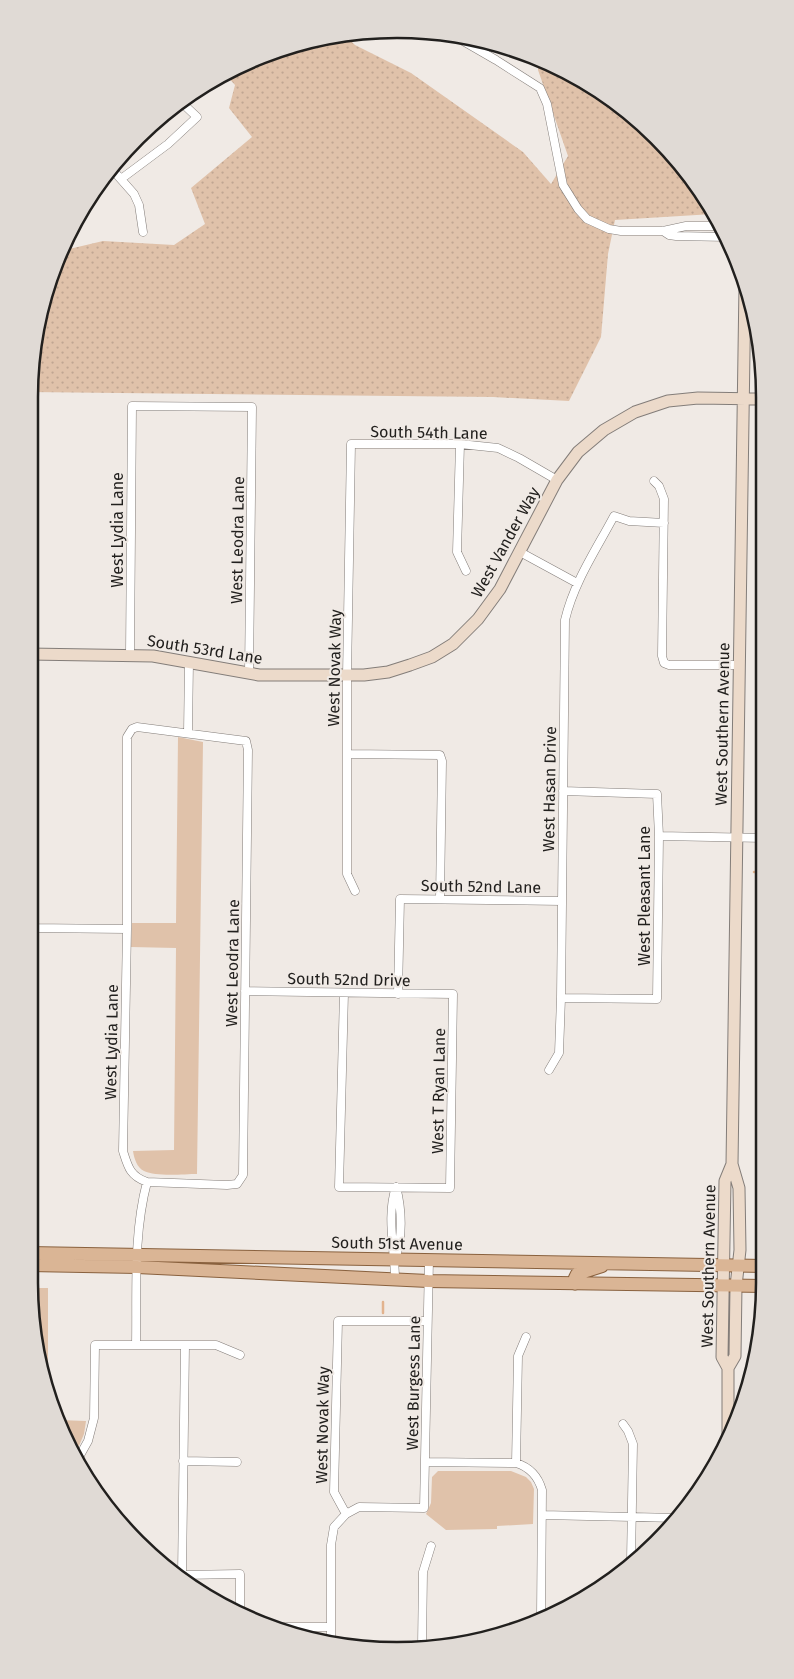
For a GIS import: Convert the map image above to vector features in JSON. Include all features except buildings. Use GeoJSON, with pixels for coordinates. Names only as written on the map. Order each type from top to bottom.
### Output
{"type":"FeatureCollection","features":[{"type":"Feature","properties":{"kind":"main road","name":"West Southern Avenue"},"geometry":{"type":"LineString","coordinates":[[730,1286],[738,1265],[740,1250],[739,1188],[732,1164],[745,307]]}},
{"type":"Feature","properties":{"kind":"main road","name":"West Vander Way"},"geometry":{"type":"LineString","coordinates":[[347,676],[374,675],[399,669],[432,656],[453,644],[469,629],[492,602],[557,480],[570,461],[587,443],[614,423],[656,404],[678,400],[698,398],[756,399]]}},
{"type":"Feature","properties":{"kind":"main road","name":"South 53rd Lane"},"geometry":{"type":"LineString","coordinates":[[38,654],[164,657],[249,674],[347,676]]}},
{"type":"Feature","properties":{"kind":"main road","name":"West Southern Avenue"},"geometry":{"type":"LineString","coordinates":[[728,1422],[728,1368],[735,1356],[730,1286],[724,1265],[725,1181],[732,1164]]}},
{"type":"Feature","properties":{"kind":"main road","name":"South 51st Avenue"},"geometry":{"type":"LineString","coordinates":[[38,1254],[428,1282],[756,1286]]}},
{"type":"Feature","properties":{"kind":"main road","name":"South 51st Avenue"},"geometry":{"type":"LineString","coordinates":[[38,1265],[137,1260],[395,1259],[756,1266]]}},
{"type":"Feature","properties":{"kind":"main road"},"geometry":{"type":"LineString","coordinates":[[575,1284],[577,1274],[614,1262]]}},
{"type":"Feature","properties":{"kind":"street"},"geometry":{"type":"LineString","coordinates":[[471,45],[535,84],[543,92],[563,185],[578,209],[587,218],[609,229],[663,231],[678,226],[713,226]]}},
{"type":"Feature","properties":{"kind":"street"},"geometry":{"type":"LineString","coordinates":[[120,179],[168,144],[197,118],[185,106]]}},
{"type":"Feature","properties":{"kind":"street"},"geometry":{"type":"LineString","coordinates":[[115,174],[134,194],[139,205],[143,232]]}},
{"type":"Feature","properties":{"kind":"street"},"geometry":{"type":"LineString","coordinates":[[700,226],[700,237]]}},
{"type":"Feature","properties":{"kind":"street"},"geometry":{"type":"LineString","coordinates":[[663,231],[669,235],[676,236],[718,237]]}},
{"type":"Feature","properties":{"kind":"street","name":"West Leodra Lane"},"geometry":{"type":"LineString","coordinates":[[132,406],[252,407],[249,674]]}},
{"type":"Feature","properties":{"kind":"street","name":"West Lydia Lane"},"geometry":{"type":"LineString","coordinates":[[130,655],[132,406]]}},
{"type":"Feature","properties":{"kind":"street","name":"South 54th Lane"},"geometry":{"type":"LineString","coordinates":[[351,444],[460,444],[498,448],[557,480]]}},
{"type":"Feature","properties":{"kind":"street","name":"West Novak Way"},"geometry":{"type":"LineString","coordinates":[[351,444],[347,676],[347,874],[355,891]]}},
{"type":"Feature","properties":{"kind":"street"},"geometry":{"type":"LineString","coordinates":[[460,444],[457,552],[466,571]]}},
{"type":"Feature","properties":{"kind":"street"},"geometry":{"type":"LineString","coordinates":[[654,481],[659,486],[664,499],[662,656],[664,663],[669,665],[739,665]]}},
{"type":"Feature","properties":{"kind":"street","name":"West Hasan Drive"},"geometry":{"type":"LineString","coordinates":[[549,1070],[559,1053],[561,998],[565,620],[577,583],[614,516],[629,521],[664,523]]}},
{"type":"Feature","properties":{"kind":"street"},"geometry":{"type":"LineString","coordinates":[[520,552],[577,583]]}},
{"type":"Feature","properties":{"kind":"street"},"geometry":{"type":"LineString","coordinates":[[188,733],[189,662]]}},
{"type":"Feature","properties":{"kind":"street","name":"West Lydia Lane"},"geometry":{"type":"LineString","coordinates":[[147,1182],[137,1178],[130,1170],[123,1151],[127,929],[127,737],[132,729],[143,727],[188,733]]}},
{"type":"Feature","properties":{"kind":"street","name":"West Leodra Lane"},"geometry":{"type":"LineString","coordinates":[[147,1182],[227,1185],[237,1184],[243,1175],[248,750],[246,741],[188,733]]}},
{"type":"Feature","properties":{"kind":"street"},"geometry":{"type":"LineString","coordinates":[[347,754],[440,755],[442,761],[440,899]]}},
{"type":"Feature","properties":{"kind":"street","name":"West Pleasant Lane"},"geometry":{"type":"LineString","coordinates":[[561,998],[657,998],[659,836],[657,794],[563,791]]}},
{"type":"Feature","properties":{"kind":"street"},"geometry":{"type":"LineString","coordinates":[[659,836],[756,838]]}},
{"type":"Feature","properties":{"kind":"street","name":"South 52nd Lane"},"geometry":{"type":"LineString","coordinates":[[398,994],[400,899],[562,901]]}},
{"type":"Feature","properties":{"kind":"street"},"geometry":{"type":"LineString","coordinates":[[38,928],[127,929]]}},
{"type":"Feature","properties":{"kind":"street","name":"South 52nd Drive"},"geometry":{"type":"LineString","coordinates":[[245,992],[453,994]]}},
{"type":"Feature","properties":{"kind":"street"},"geometry":{"type":"LineString","coordinates":[[344,993],[339,1187],[396,1187],[392,1199],[392,1248],[395,1259],[395,1280]]}},
{"type":"Feature","properties":{"kind":"street","name":"West T Ryan Lane"},"geometry":{"type":"LineString","coordinates":[[396,1187],[450,1188],[453,994]]}},
{"type":"Feature","properties":{"kind":"street"},"geometry":{"type":"LineString","coordinates":[[136,1345],[140,1206],[147,1182]]}},
{"type":"Feature","properties":{"kind":"street","name":"West Burgess Lane"},"geometry":{"type":"LineString","coordinates":[[346,1514],[359,1507],[424,1508],[429,1260]]}},
{"type":"Feature","properties":{"kind":"street","name":"West Novak Way"},"geometry":{"type":"LineString","coordinates":[[346,1514],[334,1492],[338,1321],[427,1321]]}},
{"type":"Feature","properties":{"kind":"street"},"geometry":{"type":"LineString","coordinates":[[516,1463],[518,1356],[526,1337]]}},
{"type":"Feature","properties":{"kind":"street"},"geometry":{"type":"LineString","coordinates":[[182,1570],[185,1345]]}},
{"type":"Feature","properties":{"kind":"street"},"geometry":{"type":"LineString","coordinates":[[82,1453],[88,1442],[94,1418],[94,1346],[216,1345],[240,1354]]}},
{"type":"Feature","properties":{"kind":"street"},"geometry":{"type":"LineString","coordinates":[[623,1424],[633,1444],[632,1554]]}},
{"type":"Feature","properties":{"kind":"street"},"geometry":{"type":"LineString","coordinates":[[183,1460],[236,1462]]}},
{"type":"Feature","properties":{"kind":"street"},"geometry":{"type":"LineString","coordinates":[[425,1462],[516,1463],[528,1468],[540,1484],[542,1490],[541,1611]]}},
{"type":"Feature","properties":{"kind":"street"},"geometry":{"type":"LineString","coordinates":[[331,1636],[331,1545],[334,1526],[346,1514]]}},
{"type":"Feature","properties":{"kind":"street"},"geometry":{"type":"LineString","coordinates":[[542,1514],[670,1516]]}},
{"type":"Feature","properties":{"kind":"street"},"geometry":{"type":"LineString","coordinates":[[422,1641],[423,1572],[432,1546]]}},
{"type":"Feature","properties":{"kind":"street"},"geometry":{"type":"LineString","coordinates":[[189,1575],[240,1574],[240,1605]]}},
{"type":"Feature","properties":{"kind":"street"},"geometry":{"type":"LineString","coordinates":[[299,1627],[331,1628]]}},
{"type":"Feature","properties":{"kind":"shaded area"},"geometry":{"type":"Polygon","coordinates":[[[351,41],[355,45],[411,73],[523,152],[551,184],[568,156],[538,66],[597,98],[634,127],[682,178],[706,214],[615,220],[608,254],[601,337],[569,401],[493,397],[38,392],[38,373],[44,327],[57,281],[70,249],[103,241],[174,245],[205,224],[191,188],[252,137],[229,108],[235,85],[230,79],[259,65],[304,50],[327,44],[351,41]]]}},
{"type":"Feature","properties":{"kind":"shaded area"},"geometry":{"type":"Polygon","coordinates":[[[178,737],[203,742],[197,1174],[163,1175],[149,1173],[139,1168],[133,1151],[174,1150],[176,948],[131,947],[132,923],[176,923],[178,737]]]}},
{"type":"Feature","properties":{"kind":"shaded area"},"geometry":{"type":"Polygon","coordinates":[[[38,1288],[48,1288],[48,1367],[38,1306],[38,1288]]]}},
{"type":"Feature","properties":{"kind":"shaded area"},"geometry":{"type":"Polygon","coordinates":[[[65,1420],[86,1421],[84,1434],[78,1447],[65,1420]]]}},
{"type":"Feature","properties":{"kind":"shaded area"},"geometry":{"type":"Polygon","coordinates":[[[438,1471],[511,1471],[526,1477],[534,1489],[533,1524],[497,1526],[497,1529],[446,1530],[426,1514],[431,1503],[432,1477],[438,1471]]]}},
{"type":"Feature","properties":{"kind":"waterway"},"geometry":{"type":"LineString","coordinates":[[383,1302],[383,1313]]}}]}
